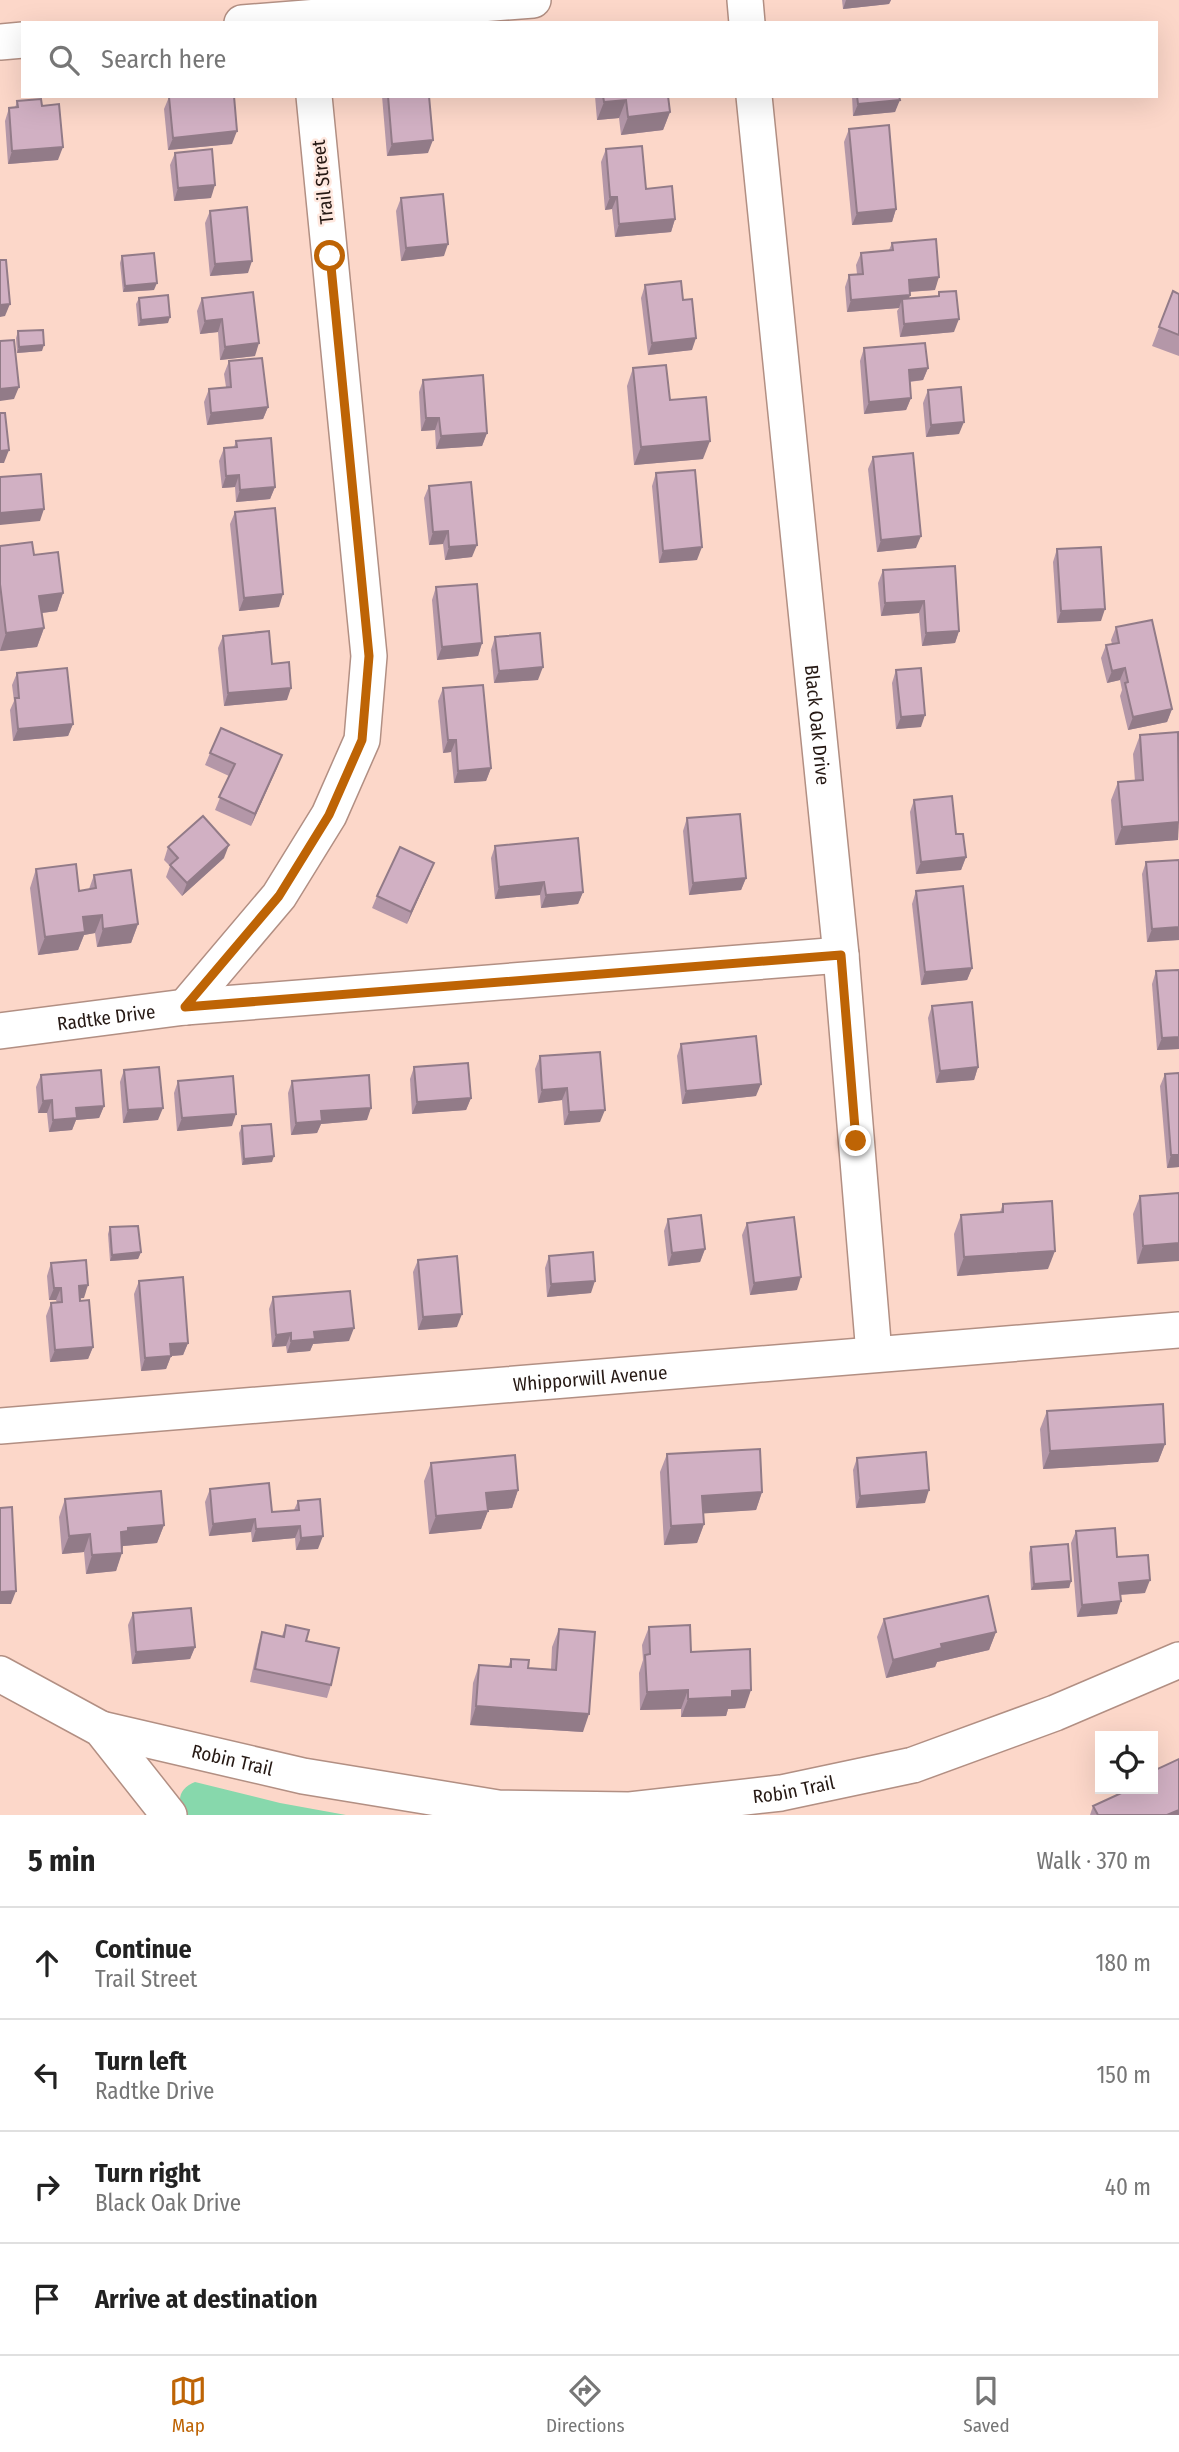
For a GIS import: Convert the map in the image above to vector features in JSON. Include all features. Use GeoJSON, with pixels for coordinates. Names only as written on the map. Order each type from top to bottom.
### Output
{"type":"FeatureCollection","features":[{"type":"Feature","properties":{"kind":"street"},"geometry":{"type":"LineString","coordinates":[[256,21],[306,14],[533,0]]}},
{"type":"Feature","properties":{"kind":"street"},"geometry":{"type":"LineString","coordinates":[[745,0],[747,21]]}},
{"type":"Feature","properties":{"kind":"street"},"geometry":{"type":"LineString","coordinates":[[0,41],[21,40]]}},
{"type":"Feature","properties":{"kind":"street","name":"Trail Street"},"geometry":{"type":"LineString","coordinates":[[185,1007],[279,896],[329,815],[362,740],[369,656],[314,98]]}},
{"type":"Feature","properties":{"kind":"street","name":"Black Oak Drive"},"geometry":{"type":"LineString","coordinates":[[754,98],[841,955],[874,1354]]}},
{"type":"Feature","properties":{"kind":"street","name":"Radtke Drive"},"geometry":{"type":"LineString","coordinates":[[0,1031],[185,1007],[841,955]]}},
{"type":"Feature","properties":{"kind":"street","name":"Whipporwill Avenue"},"geometry":{"type":"LineString","coordinates":[[0,1426],[1179,1330]]}},
{"type":"Feature","properties":{"kind":"street","name":"Robin Trail"},"geometry":{"type":"LineString","coordinates":[[101,1729],[303,1776],[498,1808],[627,1812],[781,1793],[913,1765],[1055,1713],[1179,1660]]}},
{"type":"Feature","properties":{"kind":"street"},"geometry":{"type":"LineString","coordinates":[[0,1674],[101,1729],[169,1815]]}},
{"type":"Feature","properties":{"kind":"green space"},"geometry":{"type":"Polygon","coordinates":[[[195,1782],[280,1803],[346,1815],[187,1815],[180,1800],[185,1788],[195,1782]]]}},
{"type":"Feature","properties":{"kind":"building"},"geometry":{"type":"Polygon","coordinates":[[[169,98],[234,98],[237,131],[173,138],[169,98]]]}},
{"type":"Feature","properties":{"kind":"building"},"geometry":{"type":"Polygon","coordinates":[[[388,98],[429,98],[433,140],[392,144],[388,98]]]}},
{"type":"Feature","properties":{"kind":"building"},"geometry":{"type":"Polygon","coordinates":[[[603,98],[668,98],[670,112],[628,117],[626,100],[604,102],[603,98]]]}},
{"type":"Feature","properties":{"kind":"building"},"geometry":{"type":"Polygon","coordinates":[[[857,98],[900,100],[858,104],[857,98]]]}},
{"type":"Feature","properties":{"kind":"building"},"geometry":{"type":"Polygon","coordinates":[[[41,99],[42,106],[59,104],[63,147],[12,151],[9,108],[18,107],[17,101],[41,99]]]}},
{"type":"Feature","properties":{"kind":"building"},"geometry":{"type":"Polygon","coordinates":[[[889,125],[896,209],[857,213],[849,129],[889,125]]]}},
{"type":"Feature","properties":{"kind":"building"},"geometry":{"type":"Polygon","coordinates":[[[642,146],[646,189],[672,186],[675,219],[619,224],[617,197],[610,197],[606,149],[642,146]]]}},
{"type":"Feature","properties":{"kind":"building"},"geometry":{"type":"Polygon","coordinates":[[[212,149],[215,185],[178,188],[175,153],[212,149]]]}},
{"type":"Feature","properties":{"kind":"building"},"geometry":{"type":"Polygon","coordinates":[[[443,194],[448,244],[406,248],[401,198],[443,194]]]}},
{"type":"Feature","properties":{"kind":"building"},"geometry":{"type":"Polygon","coordinates":[[[247,207],[252,261],[215,264],[210,211],[247,207]]]}},
{"type":"Feature","properties":{"kind":"building"},"geometry":{"type":"Polygon","coordinates":[[[936,239],[939,277],[909,280],[910,295],[851,300],[849,275],[863,274],[861,253],[893,250],[892,243],[936,239]]]}},
{"type":"Feature","properties":{"kind":"building"},"geometry":{"type":"Polygon","coordinates":[[[154,253],[157,283],[125,286],[122,256],[154,253]]]}},
{"type":"Feature","properties":{"kind":"building"},"geometry":{"type":"Polygon","coordinates":[[[0,260],[6,260],[10,304],[0,305],[0,260]]]}},
{"type":"Feature","properties":{"kind":"building"},"geometry":{"type":"Polygon","coordinates":[[[681,281],[683,300],[692,299],[696,338],[652,343],[645,285],[681,281]]]}},
{"type":"Feature","properties":{"kind":"building"},"geometry":{"type":"Polygon","coordinates":[[[956,291],[959,319],[904,324],[902,299],[939,296],[939,292],[956,291]]]}},
{"type":"Feature","properties":{"kind":"building"},"geometry":{"type":"Polygon","coordinates":[[[1173,291],[1179,294],[1179,335],[1159,327],[1173,291]]]}},
{"type":"Feature","properties":{"kind":"building"},"geometry":{"type":"Polygon","coordinates":[[[253,292],[259,343],[225,347],[222,319],[205,321],[202,298],[253,292]]]}},
{"type":"Feature","properties":{"kind":"building"},"geometry":{"type":"Polygon","coordinates":[[[168,295],[170,317],[141,320],[139,298],[168,295]]]}},
{"type":"Feature","properties":{"kind":"building"},"geometry":{"type":"Polygon","coordinates":[[[43,330],[44,345],[19,347],[18,331],[43,330]]]}},
{"type":"Feature","properties":{"kind":"building"},"geometry":{"type":"Polygon","coordinates":[[[14,340],[19,387],[0,389],[0,341],[14,340]]]}},
{"type":"Feature","properties":{"kind":"building"},"geometry":{"type":"Polygon","coordinates":[[[925,343],[928,368],[909,370],[911,398],[869,402],[864,348],[925,343]]]}},
{"type":"Feature","properties":{"kind":"building"},"geometry":{"type":"Polygon","coordinates":[[[262,358],[268,407],[211,413],[209,389],[231,387],[229,361],[262,358]]]}},
{"type":"Feature","properties":{"kind":"building"},"geometry":{"type":"Polygon","coordinates":[[[666,365],[670,400],[706,397],[710,441],[641,447],[633,368],[666,365]]]}},
{"type":"Feature","properties":{"kind":"building"},"geometry":{"type":"Polygon","coordinates":[[[483,375],[487,433],[441,436],[439,418],[426,418],[423,380],[483,375]]]}},
{"type":"Feature","properties":{"kind":"building"},"geometry":{"type":"Polygon","coordinates":[[[961,387],[964,422],[931,425],[928,390],[961,387]]]}},
{"type":"Feature","properties":{"kind":"building"},"geometry":{"type":"Polygon","coordinates":[[[0,413],[5,413],[9,450],[0,451],[0,413]]]}},
{"type":"Feature","properties":{"kind":"building"},"geometry":{"type":"Polygon","coordinates":[[[271,438],[275,487],[240,490],[239,475],[226,476],[224,448],[237,447],[236,441],[271,438]]]}},
{"type":"Feature","properties":{"kind":"building"},"geometry":{"type":"Polygon","coordinates":[[[913,453],[921,536],[881,540],[873,457],[913,453]]]}},
{"type":"Feature","properties":{"kind":"building"},"geometry":{"type":"Polygon","coordinates":[[[695,470],[702,547],[663,551],[656,473],[695,470]]]}},
{"type":"Feature","properties":{"kind":"building"},"geometry":{"type":"Polygon","coordinates":[[[41,474],[44,509],[0,513],[0,477],[41,474]]]}},
{"type":"Feature","properties":{"kind":"building"},"geometry":{"type":"Polygon","coordinates":[[[471,482],[477,545],[449,547],[448,531],[433,532],[429,486],[471,482]]]}},
{"type":"Feature","properties":{"kind":"building"},"geometry":{"type":"Polygon","coordinates":[[[275,508],[283,594],[244,598],[235,512],[275,508]]]}},
{"type":"Feature","properties":{"kind":"building"},"geometry":{"type":"Polygon","coordinates":[[[32,542],[34,555],[58,552],[63,593],[39,596],[44,628],[6,633],[0,584],[0,546],[32,542]]]}},
{"type":"Feature","properties":{"kind":"building"},"geometry":{"type":"Polygon","coordinates":[[[1101,547],[1105,609],[1061,611],[1057,549],[1101,547]]]}},
{"type":"Feature","properties":{"kind":"building"},"geometry":{"type":"Polygon","coordinates":[[[955,566],[959,631],[926,633],[924,601],[885,603],[883,570],[955,566]]]}},
{"type":"Feature","properties":{"kind":"building"},"geometry":{"type":"Polygon","coordinates":[[[477,584],[482,643],[442,647],[436,587],[477,584]]]}},
{"type":"Feature","properties":{"kind":"building"},"geometry":{"type":"Polygon","coordinates":[[[1152,620],[1172,709],[1133,717],[1125,683],[1128,682],[1125,668],[1112,671],[1106,645],[1119,643],[1116,627],[1152,620]]]}},
{"type":"Feature","properties":{"kind":"building"},"geometry":{"type":"Polygon","coordinates":[[[269,631],[272,664],[289,662],[291,688],[228,693],[223,636],[269,631]]]}},
{"type":"Feature","properties":{"kind":"building"},"geometry":{"type":"Polygon","coordinates":[[[540,633],[543,667],[499,671],[495,637],[540,633]]]}},
{"type":"Feature","properties":{"kind":"building"},"geometry":{"type":"Polygon","coordinates":[[[67,668],[73,724],[18,729],[15,698],[19,698],[17,673],[67,668]]]}},
{"type":"Feature","properties":{"kind":"building"},"geometry":{"type":"Polygon","coordinates":[[[921,668],[925,715],[901,717],[896,670],[921,668]]]}},
{"type":"Feature","properties":{"kind":"building"},"geometry":{"type":"Polygon","coordinates":[[[483,685],[491,768],[458,771],[456,740],[448,740],[443,688],[483,685]]]}},
{"type":"Feature","properties":{"kind":"building"},"geometry":{"type":"Polygon","coordinates":[[[221,728],[282,755],[255,814],[219,797],[235,764],[210,753],[221,728]]]}},
{"type":"Feature","properties":{"kind":"building"},"geometry":{"type":"Polygon","coordinates":[[[1178,732],[1179,822],[1122,827],[1118,782],[1143,780],[1140,735],[1178,732]]]}},
{"type":"Feature","properties":{"kind":"building"},"geometry":{"type":"Polygon","coordinates":[[[952,796],[956,834],[963,834],[966,857],[921,862],[914,800],[952,796]]]}},
{"type":"Feature","properties":{"kind":"building"},"geometry":{"type":"Polygon","coordinates":[[[740,814],[746,878],[693,883],[687,818],[740,814]]]}},
{"type":"Feature","properties":{"kind":"building"},"geometry":{"type":"Polygon","coordinates":[[[203,816],[229,845],[187,883],[170,865],[178,858],[168,847],[203,816]]]}},
{"type":"Feature","properties":{"kind":"building"},"geometry":{"type":"Polygon","coordinates":[[[578,838],[583,892],[546,895],[544,882],[499,887],[495,846],[578,838]]]}},
{"type":"Feature","properties":{"kind":"building"},"geometry":{"type":"Polygon","coordinates":[[[400,847],[434,863],[411,912],[377,896],[400,847]]]}},
{"type":"Feature","properties":{"kind":"building"},"geometry":{"type":"Polygon","coordinates":[[[1179,860],[1179,927],[1152,929],[1146,862],[1179,860]]]}},
{"type":"Feature","properties":{"kind":"building"},"geometry":{"type":"Polygon","coordinates":[[[76,864],[79,891],[96,888],[94,875],[131,870],[138,924],[103,929],[102,915],[83,917],[85,932],[45,937],[36,869],[76,864]]]}},
{"type":"Feature","properties":{"kind":"building"},"geometry":{"type":"Polygon","coordinates":[[[963,886],[972,968],[925,972],[916,891],[963,886]]]}},
{"type":"Feature","properties":{"kind":"building"},"geometry":{"type":"Polygon","coordinates":[[[1179,970],[1179,1037],[1162,1038],[1156,971],[1179,970]]]}},
{"type":"Feature","properties":{"kind":"building"},"geometry":{"type":"Polygon","coordinates":[[[972,1002],[978,1067],[940,1071],[932,1006],[972,1002]]]}},
{"type":"Feature","properties":{"kind":"building"},"geometry":{"type":"Polygon","coordinates":[[[756,1036],[761,1084],[686,1091],[681,1044],[756,1036]]]}},
{"type":"Feature","properties":{"kind":"building"},"geometry":{"type":"Polygon","coordinates":[[[600,1052],[605,1110],[569,1112],[567,1088],[542,1090],[540,1056],[600,1052]]]}},
{"type":"Feature","properties":{"kind":"building"},"geometry":{"type":"Polygon","coordinates":[[[468,1063],[471,1098],[417,1102],[414,1067],[468,1063]]]}},
{"type":"Feature","properties":{"kind":"building"},"geometry":{"type":"Polygon","coordinates":[[[159,1067],[163,1108],[128,1110],[124,1070],[159,1067]]]}},
{"type":"Feature","properties":{"kind":"building"},"geometry":{"type":"Polygon","coordinates":[[[101,1070],[104,1106],[76,1108],[77,1118],[53,1120],[52,1100],[43,1101],[41,1075],[101,1070]]]}},
{"type":"Feature","properties":{"kind":"building"},"geometry":{"type":"Polygon","coordinates":[[[1179,1073],[1179,1155],[1171,1155],[1165,1074],[1179,1073]]]}},
{"type":"Feature","properties":{"kind":"building"},"geometry":{"type":"Polygon","coordinates":[[[369,1075],[371,1108],[321,1111],[322,1121],[296,1123],[292,1081],[369,1075]]]}},
{"type":"Feature","properties":{"kind":"building"},"geometry":{"type":"Polygon","coordinates":[[[233,1076],[236,1114],[182,1118],[178,1081],[233,1076]]]}},
{"type":"Feature","properties":{"kind":"building"},"geometry":{"type":"Polygon","coordinates":[[[271,1124],[274,1156],[244,1159],[242,1126],[271,1124]]]}},
{"type":"Feature","properties":{"kind":"building"},"geometry":{"type":"Polygon","coordinates":[[[1179,1193],[1179,1243],[1143,1246],[1140,1196],[1179,1193]]]}},
{"type":"Feature","properties":{"kind":"building"},"geometry":{"type":"Polygon","coordinates":[[[1052,1201],[1055,1251],[964,1257],[961,1215],[1003,1212],[1003,1204],[1052,1201]]]}},
{"type":"Feature","properties":{"kind":"building"},"geometry":{"type":"Polygon","coordinates":[[[701,1215],[705,1249],[672,1253],[668,1219],[701,1215]]]}},
{"type":"Feature","properties":{"kind":"building"},"geometry":{"type":"Polygon","coordinates":[[[794,1217],[801,1277],[754,1283],[747,1223],[794,1217]]]}},
{"type":"Feature","properties":{"kind":"building"},"geometry":{"type":"Polygon","coordinates":[[[138,1226],[141,1252],[112,1255],[110,1227],[138,1226]]]}},
{"type":"Feature","properties":{"kind":"building"},"geometry":{"type":"Polygon","coordinates":[[[593,1252],[595,1281],[551,1284],[549,1256],[593,1252]]]}},
{"type":"Feature","properties":{"kind":"building"},"geometry":{"type":"Polygon","coordinates":[[[457,1256],[462,1314],[423,1317],[418,1260],[457,1256]]]}},
{"type":"Feature","properties":{"kind":"building"},"geometry":{"type":"Polygon","coordinates":[[[86,1260],[88,1285],[79,1286],[80,1301],[89,1300],[93,1347],[55,1350],[51,1303],[62,1302],[61,1288],[54,1288],[51,1263],[86,1260]]]}},
{"type":"Feature","properties":{"kind":"building"},"geometry":{"type":"Polygon","coordinates":[[[183,1277],[188,1343],[170,1344],[171,1356],[145,1358],[139,1281],[183,1277]]]}},
{"type":"Feature","properties":{"kind":"building"},"geometry":{"type":"Polygon","coordinates":[[[350,1291],[354,1328],[314,1332],[315,1339],[291,1341],[291,1333],[276,1335],[273,1297],[350,1291]]]}},
{"type":"Feature","properties":{"kind":"building"},"geometry":{"type":"Polygon","coordinates":[[[1163,1404],[1165,1444],[1050,1451],[1047,1411],[1163,1404]]]}},
{"type":"Feature","properties":{"kind":"building"},"geometry":{"type":"Polygon","coordinates":[[[760,1449],[762,1492],[702,1496],[704,1524],[671,1526],[667,1454],[760,1449]]]}},
{"type":"Feature","properties":{"kind":"building"},"geometry":{"type":"Polygon","coordinates":[[[926,1452],[929,1490],[860,1496],[857,1458],[926,1452]]]}},
{"type":"Feature","properties":{"kind":"building"},"geometry":{"type":"Polygon","coordinates":[[[515,1455],[518,1490],[486,1493],[488,1511],[436,1516],[431,1463],[515,1455]]]}},
{"type":"Feature","properties":{"kind":"building"},"geometry":{"type":"Polygon","coordinates":[[[269,1483],[272,1512],[299,1510],[298,1501],[320,1499],[323,1536],[301,1538],[300,1526],[256,1529],[255,1519],[213,1524],[210,1489],[269,1483]]]}},
{"type":"Feature","properties":{"kind":"building"},"geometry":{"type":"Polygon","coordinates":[[[161,1491],[164,1525],[128,1528],[128,1531],[121,1532],[122,1553],[92,1555],[90,1534],[69,1536],[65,1499],[161,1491]]]}},
{"type":"Feature","properties":{"kind":"building"},"geometry":{"type":"Polygon","coordinates":[[[12,1507],[16,1591],[0,1592],[0,1508],[12,1507]]]}},
{"type":"Feature","properties":{"kind":"building"},"geometry":{"type":"Polygon","coordinates":[[[1115,1528],[1117,1557],[1148,1555],[1150,1580],[1119,1583],[1121,1601],[1082,1605],[1076,1531],[1115,1528]]]}},
{"type":"Feature","properties":{"kind":"building"},"geometry":{"type":"Polygon","coordinates":[[[1068,1544],[1071,1581],[1034,1584],[1031,1547],[1068,1544]]]}},
{"type":"Feature","properties":{"kind":"building"},"geometry":{"type":"Polygon","coordinates":[[[988,1596],[996,1632],[941,1644],[942,1648],[893,1660],[884,1619],[988,1596]]]}},
{"type":"Feature","properties":{"kind":"building"},"geometry":{"type":"Polygon","coordinates":[[[191,1608],[195,1647],[136,1652],[133,1613],[191,1608]]]}},
{"type":"Feature","properties":{"kind":"building"},"geometry":{"type":"Polygon","coordinates":[[[286,1625],[309,1630],[306,1641],[339,1648],[331,1685],[255,1669],[262,1632],[284,1637],[286,1625]]]}},
{"type":"Feature","properties":{"kind":"building"},"geometry":{"type":"Polygon","coordinates":[[[690,1625],[691,1652],[750,1649],[751,1690],[732,1691],[732,1697],[688,1699],[688,1690],[647,1692],[645,1655],[650,1654],[649,1627],[690,1625]]]}},
{"type":"Feature","properties":{"kind":"building"},"geometry":{"type":"Polygon","coordinates":[[[559,1629],[595,1632],[589,1714],[476,1706],[479,1665],[511,1667],[511,1659],[529,1660],[528,1668],[556,1670],[559,1629]]]}},
{"type":"Feature","properties":{"kind":"building"},"geometry":{"type":"Polygon","coordinates":[[[1179,1759],[1179,1810],[1167,1815],[1098,1815],[1093,1806],[1119,1794],[1158,1794],[1158,1769],[1179,1759]]]}},
{"type":"Feature","properties":{"kind":"route"},"geometry":{"type":"LineString","coordinates":[[330,256],[369,656],[362,740],[329,815],[279,896],[185,1007],[841,955],[856,1141]]}}]}
